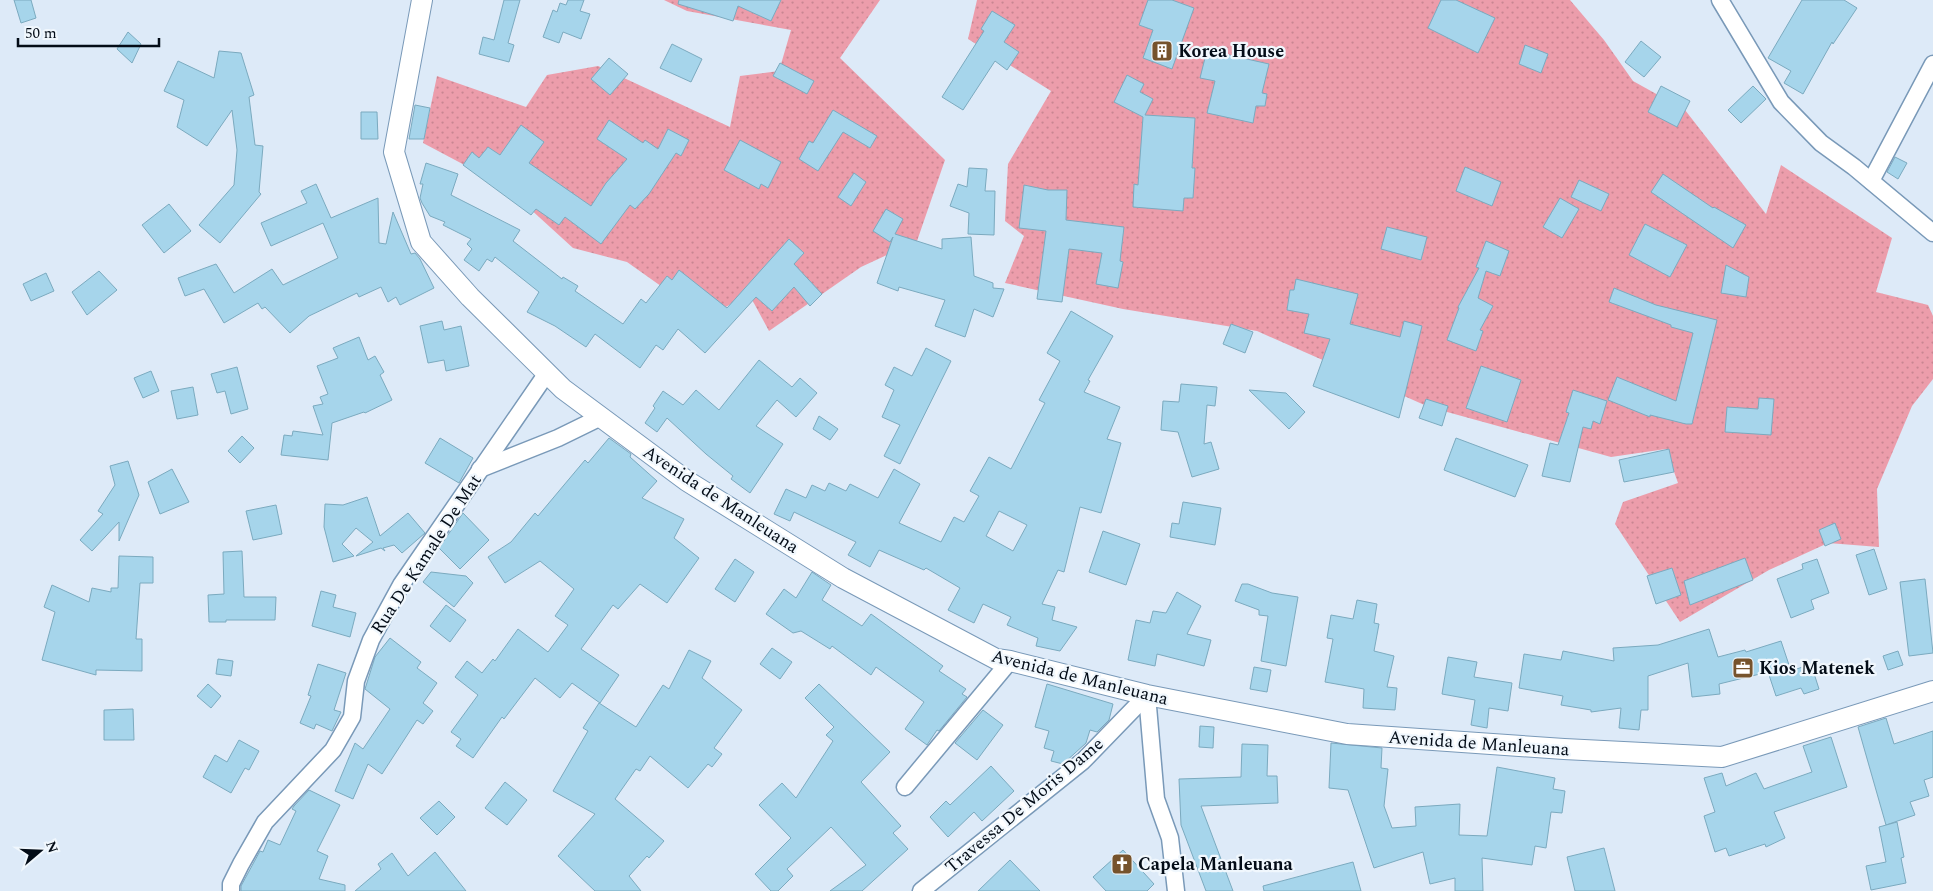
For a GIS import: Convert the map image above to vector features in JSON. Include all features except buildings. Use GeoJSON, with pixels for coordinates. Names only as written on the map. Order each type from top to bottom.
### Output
{"type":"FeatureCollection","features":[{"type":"Feature","properties":{"kind":"street","name":"Avenida de Manleuana"},"geometry":{"type":"LineString","coordinates":[[422,0],[394,152],[421,242],[470,298],[563,389],[687,481],[844,578],[996,659],[1147,696],[1347,734],[1564,749],[1722,757],[1933,691]]}},
{"type":"Feature","properties":{"kind":"street"},"geometry":{"type":"LineString","coordinates":[[1720,0],[1781,102],[1821,143],[1871,181],[1933,233]]}},
{"type":"Feature","properties":{"kind":"street"},"geometry":{"type":"LineString","coordinates":[[1871,181],[1933,64]]}},
{"type":"Feature","properties":{"kind":"street","name":"Rua De Kamale De Mat"},"geometry":{"type":"LineString","coordinates":[[231,891],[231,884],[265,822],[333,750],[352,717],[356,681],[370,640],[401,586],[547,373]]}},
{"type":"Feature","properties":{"kind":"street"},"geometry":{"type":"LineString","coordinates":[[480,469],[558,438],[601,418]]}},
{"type":"Feature","properties":{"kind":"street"},"geometry":{"type":"LineString","coordinates":[[905,787],[1010,661]]}},
{"type":"Feature","properties":{"kind":"street"},"geometry":{"type":"LineString","coordinates":[[1147,696],[1156,799],[1170,838],[1176,891]]}},
{"type":"Feature","properties":{"kind":"street","name":"Travessa De Moris Dame"},"geometry":{"type":"LineString","coordinates":[[921,891],[1083,761],[1147,696]]}},
{"type":"Feature","properties":{"kind":"shaded area"},"geometry":{"type":"Polygon","coordinates":[[[664,0],[880,0],[840,58],[945,160],[917,241],[861,267],[769,331],[749,294],[706,318],[627,262],[573,248],[506,187],[423,143],[437,76],[526,107],[547,75],[598,66],[730,127],[740,76],[779,71],[791,30],[687,11],[664,0]]]}},
{"type":"Feature","properties":{"kind":"shaded area"},"geometry":{"type":"Polygon","coordinates":[[[977,0],[1570,0],[1604,40],[1633,81],[1685,110],[1766,214],[1781,165],[1892,238],[1876,292],[1928,305],[1933,316],[1933,379],[1912,406],[1877,489],[1879,547],[1828,543],[1769,570],[1680,622],[1615,524],[1623,502],[1678,483],[1666,449],[1611,457],[1429,407],[1257,331],[1123,309],[1005,283],[1024,236],[1005,221],[1008,164],[1051,91],[968,39],[977,0]]]}},
{"type":"Feature","properties":{"kind":"place","name":"Korea House"},"geometry":{"type":"Point","coordinates":[1162,51]}},
{"type":"Feature","properties":{"kind":"place","name":"Kios Matenek"},"geometry":{"type":"Point","coordinates":[1743,668]}},
{"type":"Feature","properties":{"kind":"place","name":"Capela Manleuana"},"geometry":{"type":"Point","coordinates":[1122,864]}}]}
